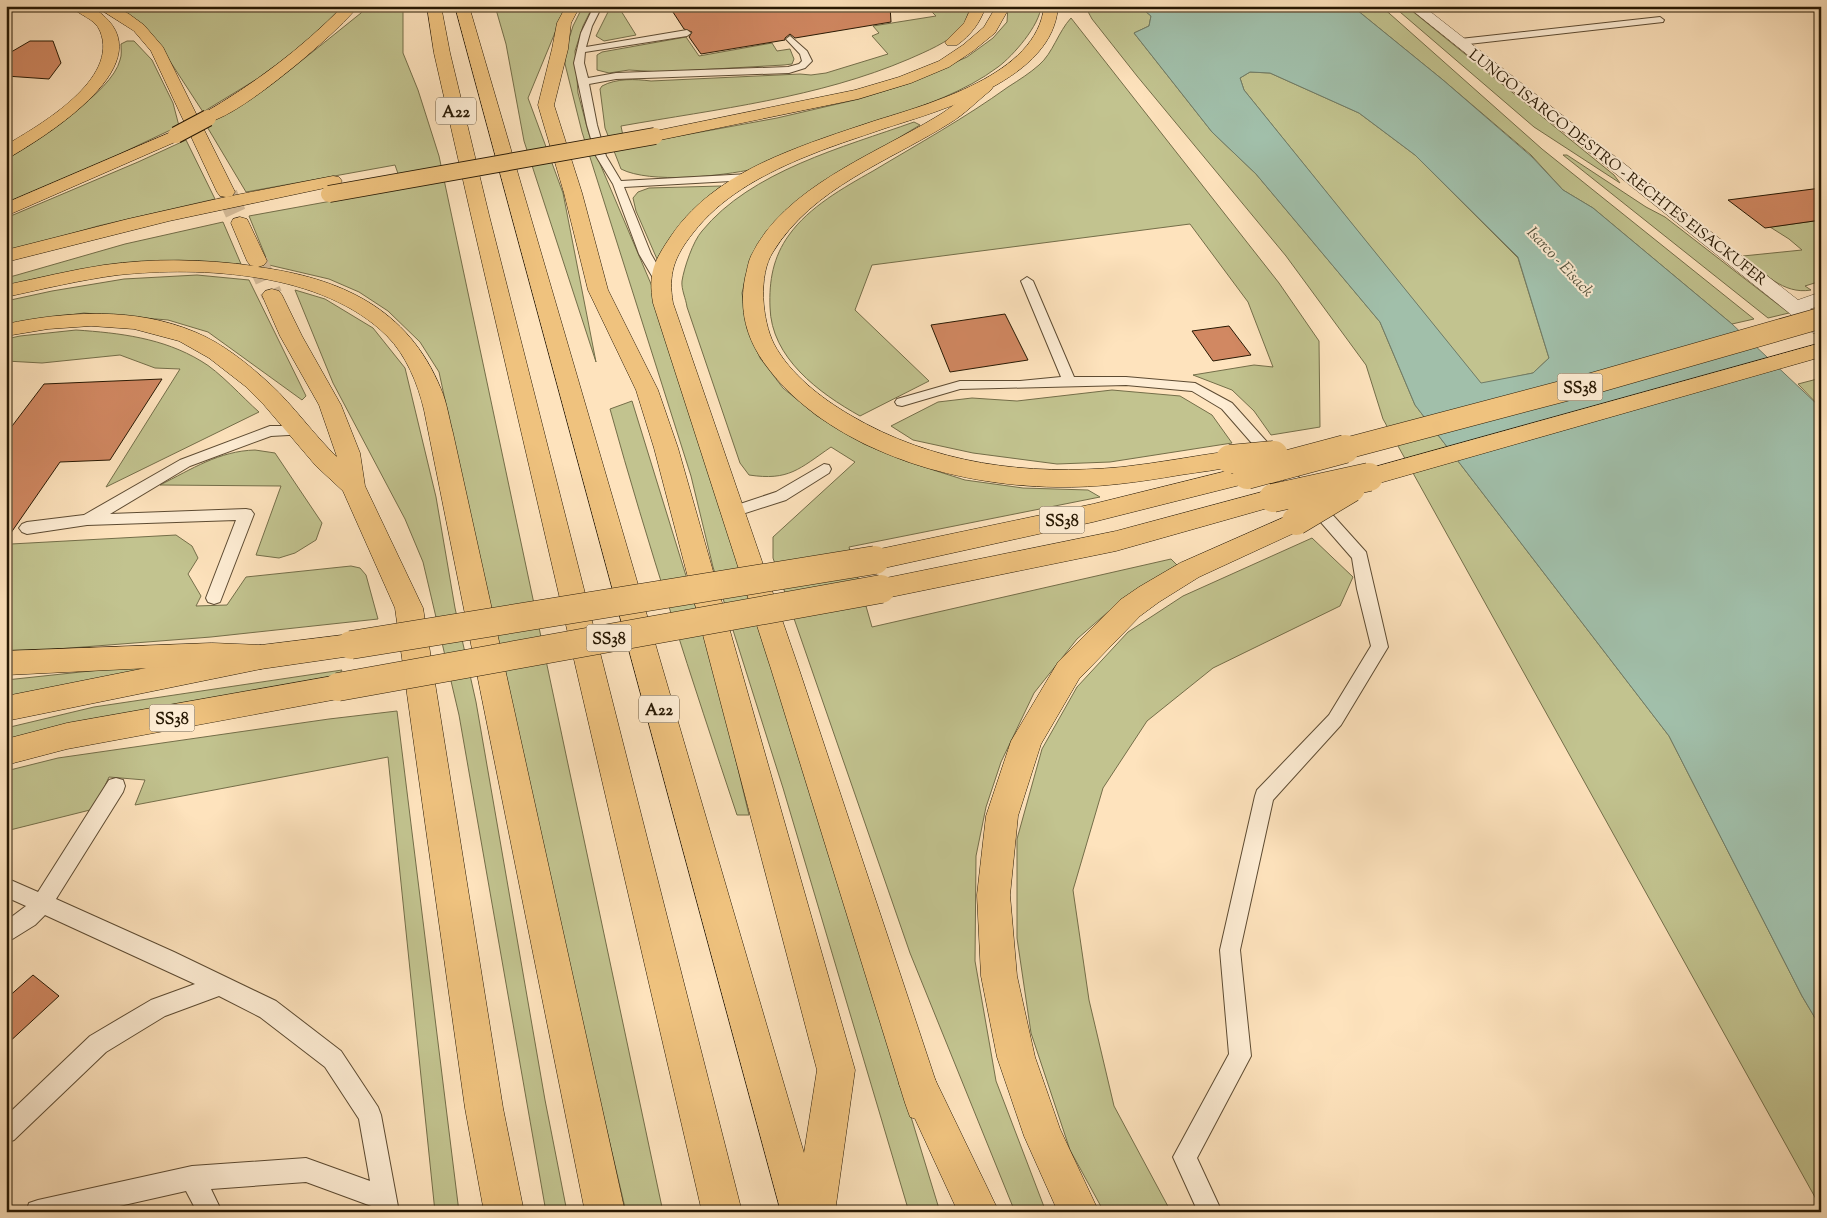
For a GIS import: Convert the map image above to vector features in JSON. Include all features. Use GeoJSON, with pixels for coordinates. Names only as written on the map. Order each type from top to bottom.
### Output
{"type":"FeatureCollection","features":[{"type":"Feature","properties":{"kind":"main road"},"geometry":{"type":"LineString","coordinates":[[6,152],[65,113],[94,85],[105,71],[111,53],[109,32],[102,21],[78,6]]}},
{"type":"Feature","properties":{"kind":"main road"},"geometry":{"type":"LineString","coordinates":[[102,6],[124,17],[139,28],[158,50],[226,192]]}},
{"type":"Feature","properties":{"kind":"main road"},"geometry":{"type":"LineString","coordinates":[[6,210],[176,135],[208,118],[284,68],[320,39],[351,6]]}},
{"type":"Feature","properties":{"kind":"main road","name":"A22"},"geometry":{"type":"LineString","coordinates":[[434,6],[442,53],[480,215],[722,1212]]}},
{"type":"Feature","properties":{"kind":"main road","name":"A22"},"geometry":{"type":"LineString","coordinates":[[462,6],[522,226],[802,1212]]}},
{"type":"Feature","properties":{"kind":"main road"},"geometry":{"type":"LineString","coordinates":[[573,6],[564,23],[560,49],[546,105],[573,193],[598,290],[647,390],[666,448],[836,1070],[815,1212]]}},
{"type":"Feature","properties":{"kind":"main road"},"geometry":{"type":"LineString","coordinates":[[653,130],[824,90],[897,69],[943,48],[964,34],[975,19],[979,6]]}},
{"type":"Feature","properties":{"kind":"main road"},"geometry":{"type":"LineString","coordinates":[[6,256],[91,233],[202,207],[331,188],[858,94],[905,80],[944,64],[990,30],[1001,10],[1000,6]]}},
{"type":"Feature","properties":{"kind":"main road"},"geometry":{"type":"LineString","coordinates":[[1052,6],[1043,36],[1021,61],[945,119],[818,192],[786,220],[761,254],[753,288],[753,320],[766,350],[785,377],[811,400],[848,424],[889,446],[948,466],[997,475],[1063,478],[1238,467]]}},
{"type":"Feature","properties":{"kind":"main road"},"geometry":{"type":"LineString","coordinates":[[958,1212],[733,512],[663,303],[660,280],[675,245],[695,217],[730,187],[800,154],[856,132],[948,103],[985,87]]}},
{"type":"Feature","properties":{"kind":"main road"},"geometry":{"type":"LineString","coordinates":[[6,269],[102,242],[331,188]]}},
{"type":"Feature","properties":{"kind":"main road"},"geometry":{"type":"LineString","coordinates":[[240,223],[257,261]]}},
{"type":"Feature","properties":{"kind":"main road"},"geometry":{"type":"LineString","coordinates":[[6,291],[69,278],[136,268],[245,270],[287,276],[328,290],[360,306],[394,332],[417,364],[432,395],[441,433],[605,1212]]}},
{"type":"Feature","properties":{"kind":"main road"},"geometry":{"type":"LineString","coordinates":[[272,295],[291,336],[330,405],[348,453],[352,486],[409,608],[484,1108],[504,1212]]}},
{"type":"Feature","properties":{"kind":"main road","name":"SS38"},"geometry":{"type":"LineString","coordinates":[[6,708],[261,657],[351,645],[876,560],[1093,513],[1238,467],[1338,450],[1594,383],[1821,318]]}},
{"type":"Feature","properties":{"kind":"main road"},"geometry":{"type":"LineString","coordinates":[[6,330],[86,320],[136,322],[177,333],[210,349],[254,381],[301,431],[324,459],[352,486]]}},
{"type":"Feature","properties":{"kind":"main road","name":"SS38"},"geometry":{"type":"LineString","coordinates":[[6,752],[67,736],[880,590],[1116,541],[1273,498],[1369,477],[1821,350]]}},
{"type":"Feature","properties":{"kind":"main road"},"geometry":{"type":"LineString","coordinates":[[1079,1212],[1064,1183],[1037,1120],[1014,1046],[998,974],[993,913],[994,862],[1003,814],[1015,768],[1033,727],[1050,697],[1098,637],[1132,608],[1200,565],[1296,521],[1369,477]]}},
{"type":"Feature","properties":{"kind":"main road"},"geometry":{"type":"LineString","coordinates":[[6,663],[212,654],[261,657]]}},
{"type":"Feature","properties":{"kind":"main road"},"geometry":{"type":"LineString","coordinates":[[918,1084],[979,1212]]}},
{"type":"Feature","properties":{"kind":"street","name":"LUNGO ISARCO DESTRO - RECHTES EISACKUFER"},"geometry":{"type":"LineString","coordinates":[[1414,6],[1821,328]]}},
{"type":"Feature","properties":{"kind":"street"},"geometry":{"type":"LineString","coordinates":[[1795,308],[1821,298]]}},
{"type":"Feature","properties":{"kind":"lane"},"geometry":{"type":"LineString","coordinates":[[598,6],[581,50],[579,64],[592,125],[601,156],[618,184],[645,254],[660,280]]}},
{"type":"Feature","properties":{"kind":"lane"},"geometry":{"type":"LineString","coordinates":[[1460,42],[1660,20]]}},
{"type":"Feature","properties":{"kind":"lane"},"geometry":{"type":"LineString","coordinates":[[581,50],[687,33]]}},
{"type":"Feature","properties":{"kind":"lane"},"geometry":{"type":"LineString","coordinates":[[584,82],[616,76],[788,70],[802,66],[807,61],[804,53],[790,39]]}},
{"type":"Feature","properties":{"kind":"lane"},"geometry":{"type":"LineString","coordinates":[[618,184],[749,177]]}},
{"type":"Feature","properties":{"kind":"lane"},"geometry":{"type":"LineString","coordinates":[[1027,281],[1069,381]]}},
{"type":"Feature","properties":{"kind":"lane"},"geometry":{"type":"LineString","coordinates":[[902,402],[960,385],[1126,381],[1195,387],[1227,406],[1360,556],[1365,589],[1380,647],[1335,720],[1264,796],[1230,950],[1240,1056],[1184,1157],[1210,1212]]}},
{"type":"Feature","properties":{"kind":"lane"},"geometry":{"type":"LineString","coordinates":[[87,520],[185,463],[270,432],[301,431]]}},
{"type":"Feature","properties":{"kind":"lane"},"geometry":{"type":"LineString","coordinates":[[733,512],[781,496],[824,469]]}},
{"type":"Feature","properties":{"kind":"lane"},"geometry":{"type":"LineString","coordinates":[[27,528],[87,520],[246,514],[214,598]]}},
{"type":"Feature","properties":{"kind":"lane"},"geometry":{"type":"LineString","coordinates":[[6,934],[28,918],[42,904],[116,786]]}},
{"type":"Feature","properties":{"kind":"lane"},"geometry":{"type":"LineString","coordinates":[[6,887],[268,1009],[333,1059],[370,1115],[387,1205]]}},
{"type":"Feature","properties":{"kind":"lane"},"geometry":{"type":"LineString","coordinates":[[6,1132],[98,1044],[159,1008],[220,985]]}},
{"type":"Feature","properties":{"kind":"lane"},"geometry":{"type":"LineString","coordinates":[[38,1212],[192,1178],[306,1170],[387,1205]]}},
{"type":"Feature","properties":{"kind":"lane"},"geometry":{"type":"LineString","coordinates":[[192,1178],[210,1212]]}},
{"type":"Feature","properties":{"kind":"green space"},"geometry":{"type":"Polygon","coordinates":[[[99,6],[344,6],[309,41],[257,79],[203,112],[162,49],[99,6]]]}},
{"type":"Feature","properties":{"kind":"green space"},"geometry":{"type":"Polygon","coordinates":[[[366,6],[403,6],[403,53],[418,90],[439,156],[663,1212],[626,1212],[552,897],[439,372],[420,342],[388,311],[359,292],[329,279],[269,265],[249,216],[403,188],[395,165],[246,192],[206,125],[290,70],[361,13],[366,6]]]}},
{"type":"Feature","properties":{"kind":"green space"},"geometry":{"type":"Polygon","coordinates":[[[495,6],[566,6],[528,98],[563,193],[596,362],[524,141],[506,44],[495,6]]]}},
{"type":"Feature","properties":{"kind":"green space"},"geometry":{"type":"Polygon","coordinates":[[[583,6],[593,6],[583,26],[575,51],[578,93],[588,131],[595,152],[651,284],[769,651],[940,1212],[909,1212],[783,788],[713,567],[691,476],[582,132],[565,64],[565,52],[573,26],[583,6]]]}},
{"type":"Feature","properties":{"kind":"green space"},"geometry":{"type":"Polygon","coordinates":[[[611,6],[618,6],[636,35],[604,41],[596,36],[611,6]]]}},
{"type":"Feature","properties":{"kind":"green space"},"geometry":{"type":"Polygon","coordinates":[[[926,6],[975,6],[965,24],[955,34],[909,59],[839,84],[803,93],[730,108],[621,126],[625,146],[777,118],[859,99],[907,84],[967,57],[993,38],[1007,22],[1008,6],[1041,6],[1031,31],[1004,62],[972,84],[929,103],[754,169],[706,176],[667,177],[634,174],[621,169],[605,128],[600,89],[602,86],[626,80],[651,81],[826,73],[888,54],[872,36],[879,33],[873,26],[936,16],[926,6]]]}},
{"type":"Feature","properties":{"kind":"green space"},"geometry":{"type":"Polygon","coordinates":[[[1085,6],[1139,6],[1151,16],[1149,26],[1134,33],[1212,132],[1256,174],[1380,322],[1415,405],[1669,736],[1802,996],[1821,1028],[1821,1208],[1383,419],[1366,365],[1286,256],[1137,76],[1092,19],[1085,6]]]}},
{"type":"Feature","properties":{"kind":"green space"},"geometry":{"type":"Polygon","coordinates":[[[1352,6],[1381,6],[1542,149],[1754,319],[1732,324],[1593,208],[1563,190],[1531,155],[1352,6]]]}},
{"type":"Feature","properties":{"kind":"green space"},"geometry":{"type":"Polygon","coordinates":[[[1393,6],[1406,6],[1614,175],[1620,183],[1534,127],[1393,6]]]}},
{"type":"Feature","properties":{"kind":"green space"},"geometry":{"type":"Polygon","coordinates":[[[1071,18],[1279,283],[1319,341],[1320,427],[1271,435],[1254,411],[1232,390],[1193,375],[1254,365],[1273,367],[1248,302],[1190,224],[872,265],[855,310],[929,381],[860,416],[814,385],[788,358],[772,325],[770,288],[779,252],[797,225],[816,207],[839,191],[958,120],[1032,71],[1048,55],[1071,18]]]}},
{"type":"Feature","properties":{"kind":"green space"},"geometry":{"type":"Polygon","coordinates":[[[686,37],[699,56],[772,43],[777,51],[790,49],[794,59],[792,64],[784,65],[661,72],[629,70],[609,73],[597,70],[597,55],[602,52],[686,37]]]}},
{"type":"Feature","properties":{"kind":"green space"},"geometry":{"type":"Polygon","coordinates":[[[127,41],[134,41],[152,60],[173,103],[179,126],[6,204],[6,158],[71,115],[103,87],[114,73],[120,60],[121,44],[127,41]]]}},
{"type":"Feature","properties":{"kind":"green space"},"geometry":{"type":"Polygon","coordinates":[[[1250,72],[1270,73],[1359,113],[1415,155],[1518,258],[1549,358],[1533,373],[1481,384],[1244,90],[1240,78],[1250,72]]]}},
{"type":"Feature","properties":{"kind":"green space"},"geometry":{"type":"Polygon","coordinates":[[[914,122],[920,125],[857,163],[750,260],[742,293],[747,328],[760,358],[783,388],[817,416],[864,444],[908,462],[965,480],[1023,488],[1088,490],[1100,497],[849,547],[872,627],[1171,559],[1177,565],[1125,597],[1077,639],[1034,693],[1001,762],[986,807],[976,856],[975,961],[996,1081],[1046,1212],[1015,1212],[910,953],[773,558],[773,537],[855,462],[831,447],[793,472],[774,476],[749,475],[740,463],[687,307],[682,287],[687,262],[699,235],[722,210],[746,192],[800,163],[914,122]]]}},
{"type":"Feature","properties":{"kind":"green space"},"geometry":{"type":"Polygon","coordinates":[[[186,140],[215,199],[98,226],[6,252],[6,218],[186,140]]]}},
{"type":"Feature","properties":{"kind":"green space"},"geometry":{"type":"Polygon","coordinates":[[[1563,155],[1567,155],[1646,207],[1665,217],[1789,313],[1768,318],[1563,155]]]}},
{"type":"Feature","properties":{"kind":"green space"},"geometry":{"type":"Polygon","coordinates":[[[721,186],[686,220],[657,259],[636,211],[633,198],[638,192],[649,188],[721,186]]]}},
{"type":"Feature","properties":{"kind":"green space"},"geometry":{"type":"Polygon","coordinates":[[[1821,220],[1821,281],[1805,286],[1811,290],[1801,291],[1782,286],[1743,256],[1802,250],[1770,227],[1821,220]]]}},
{"type":"Feature","properties":{"kind":"green space"},"geometry":{"type":"Polygon","coordinates":[[[223,222],[241,264],[183,261],[6,288],[6,278],[125,244],[223,222]]]}},
{"type":"Feature","properties":{"kind":"green space"},"geometry":{"type":"Polygon","coordinates":[[[197,275],[249,280],[306,396],[302,400],[208,332],[168,320],[84,313],[26,321],[6,326],[6,301],[124,279],[197,275]]]}},
{"type":"Feature","properties":{"kind":"green space"},"geometry":{"type":"Polygon","coordinates":[[[295,290],[325,299],[373,328],[405,368],[436,497],[455,608],[476,702],[545,1100],[567,1212],[546,1212],[459,715],[423,562],[405,519],[333,383],[295,290]]]}},
{"type":"Feature","properties":{"kind":"green space"},"geometry":{"type":"Polygon","coordinates":[[[76,330],[141,338],[187,353],[208,365],[259,412],[106,487],[180,369],[155,368],[120,355],[42,363],[6,361],[6,339],[76,330]]]}},
{"type":"Feature","properties":{"kind":"green space"},"geometry":{"type":"Polygon","coordinates":[[[1821,378],[1821,408],[1798,384],[1821,378]]]}},
{"type":"Feature","properties":{"kind":"green space"},"geometry":{"type":"Polygon","coordinates":[[[1112,390],[1180,396],[1212,415],[1232,443],[1110,462],[1057,464],[973,453],[913,440],[891,426],[938,402],[972,398],[1017,401],[1112,390]]]}},
{"type":"Feature","properties":{"kind":"green space"},"geometry":{"type":"Polygon","coordinates":[[[632,401],[712,660],[749,815],[737,815],[655,562],[610,409],[632,401]]]}},
{"type":"Feature","properties":{"kind":"green space"},"geometry":{"type":"Polygon","coordinates":[[[255,450],[275,453],[322,523],[316,540],[295,553],[279,558],[256,555],[281,486],[160,485],[218,457],[255,450]]]}},
{"type":"Feature","properties":{"kind":"green space"},"geometry":{"type":"Polygon","coordinates":[[[176,535],[192,546],[198,558],[188,574],[201,596],[196,606],[227,605],[246,577],[351,566],[360,568],[366,575],[378,619],[211,637],[6,653],[6,551],[11,544],[176,535]]]}},
{"type":"Feature","properties":{"kind":"green space"},"geometry":{"type":"Polygon","coordinates":[[[1312,538],[1353,577],[1340,606],[1213,668],[1147,721],[1103,788],[1073,890],[1089,1000],[1114,1106],[1171,1212],[1104,1212],[1070,1150],[1031,1033],[1017,938],[1017,839],[1042,749],[1077,687],[1128,632],[1183,596],[1312,538]]]}},
{"type":"Feature","properties":{"kind":"green space"},"geometry":{"type":"Polygon","coordinates":[[[156,664],[161,669],[6,699],[6,680],[156,664]]]}},
{"type":"Feature","properties":{"kind":"green space"},"geometry":{"type":"Polygon","coordinates":[[[342,670],[339,675],[82,722],[6,741],[6,728],[94,707],[342,670]]]}},
{"type":"Feature","properties":{"kind":"green space"},"geometry":{"type":"Polygon","coordinates":[[[397,711],[459,1212],[435,1212],[388,757],[135,805],[145,780],[109,777],[94,809],[6,831],[6,771],[58,758],[397,711]]]}},
{"type":"Feature","properties":{"kind":"water","name":"Isarco - Eisack"},"geometry":{"type":"Polygon","coordinates":[[[1139,6],[1352,6],[1443,80],[1532,157],[1563,190],[1593,208],[1732,324],[1821,408],[1821,1028],[1802,996],[1669,736],[1415,405],[1380,322],[1256,174],[1212,132],[1134,33],[1149,26],[1151,16],[1139,6]],[[1250,72],[1240,78],[1244,90],[1481,383],[1533,373],[1549,358],[1518,257],[1415,155],[1359,113],[1270,73],[1250,72]]]}},
{"type":"Feature","properties":{"kind":"building"},"geometry":{"type":"Polygon","coordinates":[[[669,6],[890,6],[891,22],[795,38],[790,34],[785,40],[701,54],[689,37],[692,32],[684,29],[669,6]]]}},
{"type":"Feature","properties":{"kind":"building"},"geometry":{"type":"Polygon","coordinates":[[[30,41],[53,41],[61,63],[49,79],[6,76],[6,55],[30,41]]]}},
{"type":"Feature","properties":{"kind":"building"},"geometry":{"type":"Polygon","coordinates":[[[1821,188],[1821,220],[1765,228],[1728,200],[1821,188]]]}},
{"type":"Feature","properties":{"kind":"building"},"geometry":{"type":"Polygon","coordinates":[[[1005,314],[1028,360],[950,372],[931,325],[1005,314]]]}},
{"type":"Feature","properties":{"kind":"building"},"geometry":{"type":"Polygon","coordinates":[[[1229,326],[1251,355],[1213,361],[1192,331],[1229,326]]]}},
{"type":"Feature","properties":{"kind":"building"},"geometry":{"type":"Polygon","coordinates":[[[162,379],[110,460],[60,462],[6,540],[6,434],[44,384],[162,379]]]}},
{"type":"Feature","properties":{"kind":"building"},"geometry":{"type":"Polygon","coordinates":[[[33,975],[59,996],[6,1045],[6,999],[33,975]]]}},
{"type":"Feature","properties":{"kind":"tunnel"},"geometry":{"type":"LineString","coordinates":[[227,194],[240,223]]}},
{"type":"Feature","properties":{"kind":"tunnel"},"geometry":{"type":"LineString","coordinates":[[257,261],[272,295]]}}]}
